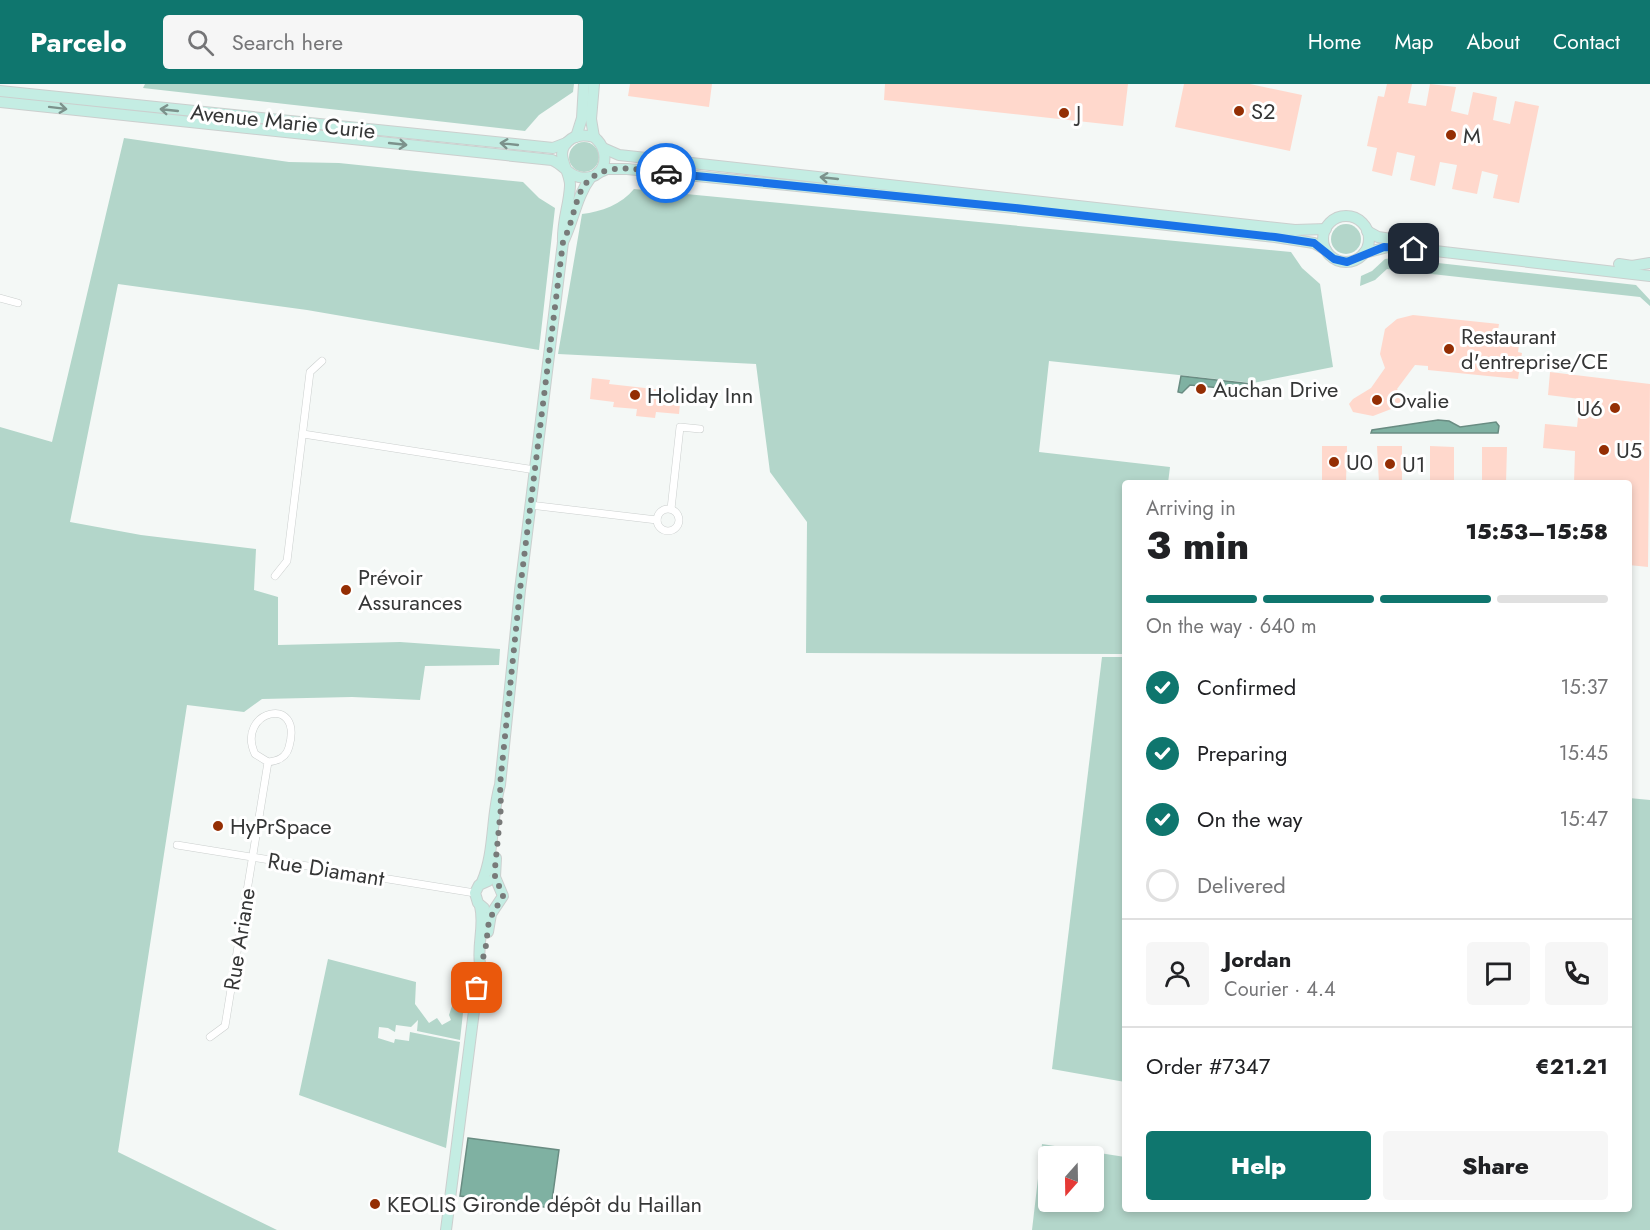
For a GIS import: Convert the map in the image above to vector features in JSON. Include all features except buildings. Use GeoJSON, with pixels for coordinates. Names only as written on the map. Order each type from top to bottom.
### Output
{"type":"FeatureCollection","features":[{"type":"Feature","properties":{"kind":"main road"},"geometry":{"type":"LineString","coordinates":[[576,136],[582,118],[584,84]]}},
{"type":"Feature","properties":{"kind":"main road"},"geometry":{"type":"LineString","coordinates":[[594,84],[591,119],[594,137],[603,148],[617,155],[1294,230],[1326,229]]}},
{"type":"Feature","properties":{"kind":"main road","name":"Avenue Marie Curie"},"geometry":{"type":"LineString","coordinates":[[0,91],[541,147],[553,148],[566,143]]}},
{"type":"Feature","properties":{"kind":"main road","name":"Avenue Marie Curie"},"geometry":{"type":"LineString","coordinates":[[0,102],[552,160],[564,166]]}},
{"type":"Feature","properties":{"kind":"main road"},"geometry":{"type":"LineString","coordinates":[[446,1230],[480,964],[478,951],[482,920],[475,893],[483,882],[488,867],[495,804],[500,785],[530,505],[563,242],[562,229],[571,185],[562,157],[566,143],[576,136],[594,137]]}},
{"type":"Feature","properties":{"kind":"main road"},"geometry":{"type":"LineString","coordinates":[[563,242],[570,230],[579,197],[605,159],[603,148]]}},
{"type":"Feature","properties":{"kind":"main road"},"geometry":{"type":"LineString","coordinates":[[564,166],[576,177],[594,175],[607,169],[627,169],[1275,237],[1314,243],[1326,250],[1334,259],[1347,262],[1354,261],[1364,253],[1392,246],[1650,276]]}},
{"type":"Feature","properties":{"kind":"main road"},"geometry":{"type":"LineString","coordinates":[[1326,250],[1324,236],[1326,229],[1334,220],[1346,217],[1358,220],[1367,231],[1378,237],[1394,240],[1632,266],[1650,263]]}},
{"type":"Feature","properties":{"kind":"main road"},"geometry":{"type":"LineString","coordinates":[[1364,253],[1369,238],[1367,231]]}},
{"type":"Feature","properties":{"kind":"main road"},"geometry":{"type":"LineString","coordinates":[[480,964],[485,953],[489,920],[503,896],[495,868],[501,807],[500,785]]}},
{"type":"Feature","properties":{"kind":"main road"},"geometry":{"type":"LineString","coordinates":[[483,882],[491,881],[499,885]]}},
{"type":"Feature","properties":{"kind":"main road"},"geometry":{"type":"LineString","coordinates":[[480,906],[488,909],[496,907]]}},
{"type":"Feature","properties":{"kind":"street"},"geometry":{"type":"LineString","coordinates":[[0,298],[18,303]]}},
{"type":"Feature","properties":{"kind":"street"},"geometry":{"type":"LineString","coordinates":[[275,576],[287,561],[310,372],[322,361]]}},
{"type":"Feature","properties":{"kind":"street"},"geometry":{"type":"LineString","coordinates":[[657,520],[662,530],[669,532],[676,529],[679,518],[671,509],[680,427],[700,429]]}},
{"type":"Feature","properties":{"kind":"street"},"geometry":{"type":"LineString","coordinates":[[303,434],[535,470]]}},
{"type":"Feature","properties":{"kind":"street"},"geometry":{"type":"LineString","coordinates":[[530,505],[657,520]]}},
{"type":"Feature","properties":{"kind":"street"},"geometry":{"type":"LineString","coordinates":[[657,520],[662,511],[671,509]]}},
{"type":"Feature","properties":{"kind":"street"},"geometry":{"type":"LineString","coordinates":[[274,712],[289,721],[292,734],[285,756],[278,761],[268,762],[255,754],[252,743],[258,720],[263,715],[274,712]]}},
{"type":"Feature","properties":{"kind":"street","name":"Rue Ariane"},"geometry":{"type":"LineString","coordinates":[[210,1037],[225,1026],[268,762]]}},
{"type":"Feature","properties":{"kind":"street","name":"Rue Diamant"},"geometry":{"type":"LineString","coordinates":[[177,845],[475,893]]}},
{"type":"Feature","properties":{"kind":"shaded area"},"geometry":{"type":"Polygon","coordinates":[[[145,84],[574,84],[573,92],[539,115],[525,131],[143,88],[145,84]]]}},
{"type":"Feature","properties":{"kind":"shaded area"},"geometry":{"type":"Polygon","coordinates":[[[124,138],[289,162],[339,163],[523,182],[539,198],[555,208],[539,350],[307,310],[118,284],[70,522],[141,535],[256,549],[254,590],[278,597],[278,645],[400,642],[500,649],[499,665],[425,666],[420,700],[352,697],[262,699],[244,712],[187,705],[118,1152],[277,1230],[0,1230],[0,427],[52,442],[124,138]]]}},
{"type":"Feature","properties":{"kind":"shaded area"},"geometry":{"type":"Polygon","coordinates":[[[584,142],[595,146],[599,157],[595,168],[584,172],[573,168],[569,157],[573,146],[584,142]]]}},
{"type":"Feature","properties":{"kind":"shaded area"},"geometry":{"type":"Polygon","coordinates":[[[634,189],[1291,252],[1302,268],[1320,284],[1333,367],[1253,383],[1049,361],[1039,452],[1170,467],[1168,480],[1122,480],[1122,654],[806,653],[807,522],[770,472],[756,364],[558,354],[582,214],[611,206],[634,189]]]}},
{"type":"Feature","properties":{"kind":"shaded area"},"geometry":{"type":"Polygon","coordinates":[[[1346,224],[1356,229],[1361,239],[1356,249],[1346,254],[1336,249],[1331,239],[1336,229],[1346,224]]]}},
{"type":"Feature","properties":{"kind":"shaded area"},"geometry":{"type":"Polygon","coordinates":[[[1393,258],[1636,285],[1650,300],[1650,306],[1640,297],[1387,269],[1375,280],[1360,286],[1361,276],[1372,271],[1385,259],[1393,258]]]}},
{"type":"Feature","properties":{"kind":"shaded area"},"geometry":{"type":"Polygon","coordinates":[[[1181,376],[1252,384],[1231,389],[1190,385],[1182,393],[1178,392],[1181,376]]]}},
{"type":"Feature","properties":{"kind":"shaded area"},"geometry":{"type":"Polygon","coordinates":[[[1438,420],[1449,421],[1460,427],[1496,422],[1499,426],[1498,433],[1371,433],[1372,430],[1438,420]]]}},
{"type":"Feature","properties":{"kind":"shaded area"},"geometry":{"type":"Polygon","coordinates":[[[1102,657],[1122,657],[1122,1081],[1052,1069],[1102,657]]]}},
{"type":"Feature","properties":{"kind":"shaded area"},"geometry":{"type":"Polygon","coordinates":[[[1632,798],[1650,800],[1650,1230],[1032,1230],[1038,1178],[1038,1212],[1104,1212],[1104,1154],[1122,1157],[1122,1212],[1632,1212],[1632,798]]]}},
{"type":"Feature","properties":{"kind":"shaded area"},"geometry":{"type":"Polygon","coordinates":[[[328,959],[416,982],[415,1004],[429,1023],[437,1018],[442,1025],[451,1020],[449,1015],[453,1003],[464,1004],[460,1040],[417,1031],[418,1020],[411,1027],[396,1025],[395,1032],[379,1027],[378,1038],[394,1043],[395,1039],[409,1041],[410,1032],[460,1042],[446,1148],[299,1095],[328,959]]]}},
{"type":"Feature","properties":{"kind":"shaded area"},"geometry":{"type":"Polygon","coordinates":[[[468,1138],[559,1150],[551,1208],[460,1196],[468,1138]]]}},
{"type":"Feature","properties":{"kind":"way so far"},"geometry":{"type":"LineString","coordinates":[[477,988],[489,920],[503,896],[495,876],[501,807],[500,785],[520,590],[563,242],[570,230],[581,191],[591,177],[614,168],[666,173]]}},
{"type":"Feature","properties":{"kind":"place","name":"S2"},"geometry":{"type":"Point","coordinates":[1239,111]}},
{"type":"Feature","properties":{"kind":"place","name":"J"},"geometry":{"type":"Point","coordinates":[1064,113]}},
{"type":"Feature","properties":{"kind":"place","name":"M"},"geometry":{"type":"Point","coordinates":[1451,135]}},
{"type":"Feature","properties":{"kind":"place","name":"Restaurant d'entreprise/CE"},"geometry":{"type":"Point","coordinates":[1449,349]}},
{"type":"Feature","properties":{"kind":"place","name":"Auchan Drive"},"geometry":{"type":"Point","coordinates":[1201,389]}},
{"type":"Feature","properties":{"kind":"place","name":"Holiday Inn"},"geometry":{"type":"Point","coordinates":[635,395]}},
{"type":"Feature","properties":{"kind":"place","name":"Ovalie"},"geometry":{"type":"Point","coordinates":[1377,400]}},
{"type":"Feature","properties":{"kind":"place","name":"U6"},"geometry":{"type":"Point","coordinates":[1615,408]}},
{"type":"Feature","properties":{"kind":"place","name":"U5"},"geometry":{"type":"Point","coordinates":[1604,450]}},
{"type":"Feature","properties":{"kind":"place","name":"U0"},"geometry":{"type":"Point","coordinates":[1334,462]}},
{"type":"Feature","properties":{"kind":"place","name":"U1"},"geometry":{"type":"Point","coordinates":[1390,464]}},
{"type":"Feature","properties":{"kind":"place","name":"Prévoir Assurances"},"geometry":{"type":"Point","coordinates":[346,590]}},
{"type":"Feature","properties":{"kind":"place","name":"HyPrSpace"},"geometry":{"type":"Point","coordinates":[218,826]}},
{"type":"Feature","properties":{"kind":"place","name":"KEOLIS Gironde dépôt du Haillan"},"geometry":{"type":"Point","coordinates":[375,1204]}},
{"type":"Feature","properties":{"kind":"route"},"geometry":{"type":"LineString","coordinates":[[666,173],[1275,237],[1314,243],[1326,250],[1334,259],[1347,262],[1354,261],[1364,253],[1384,247],[1414,249]]}}]}
